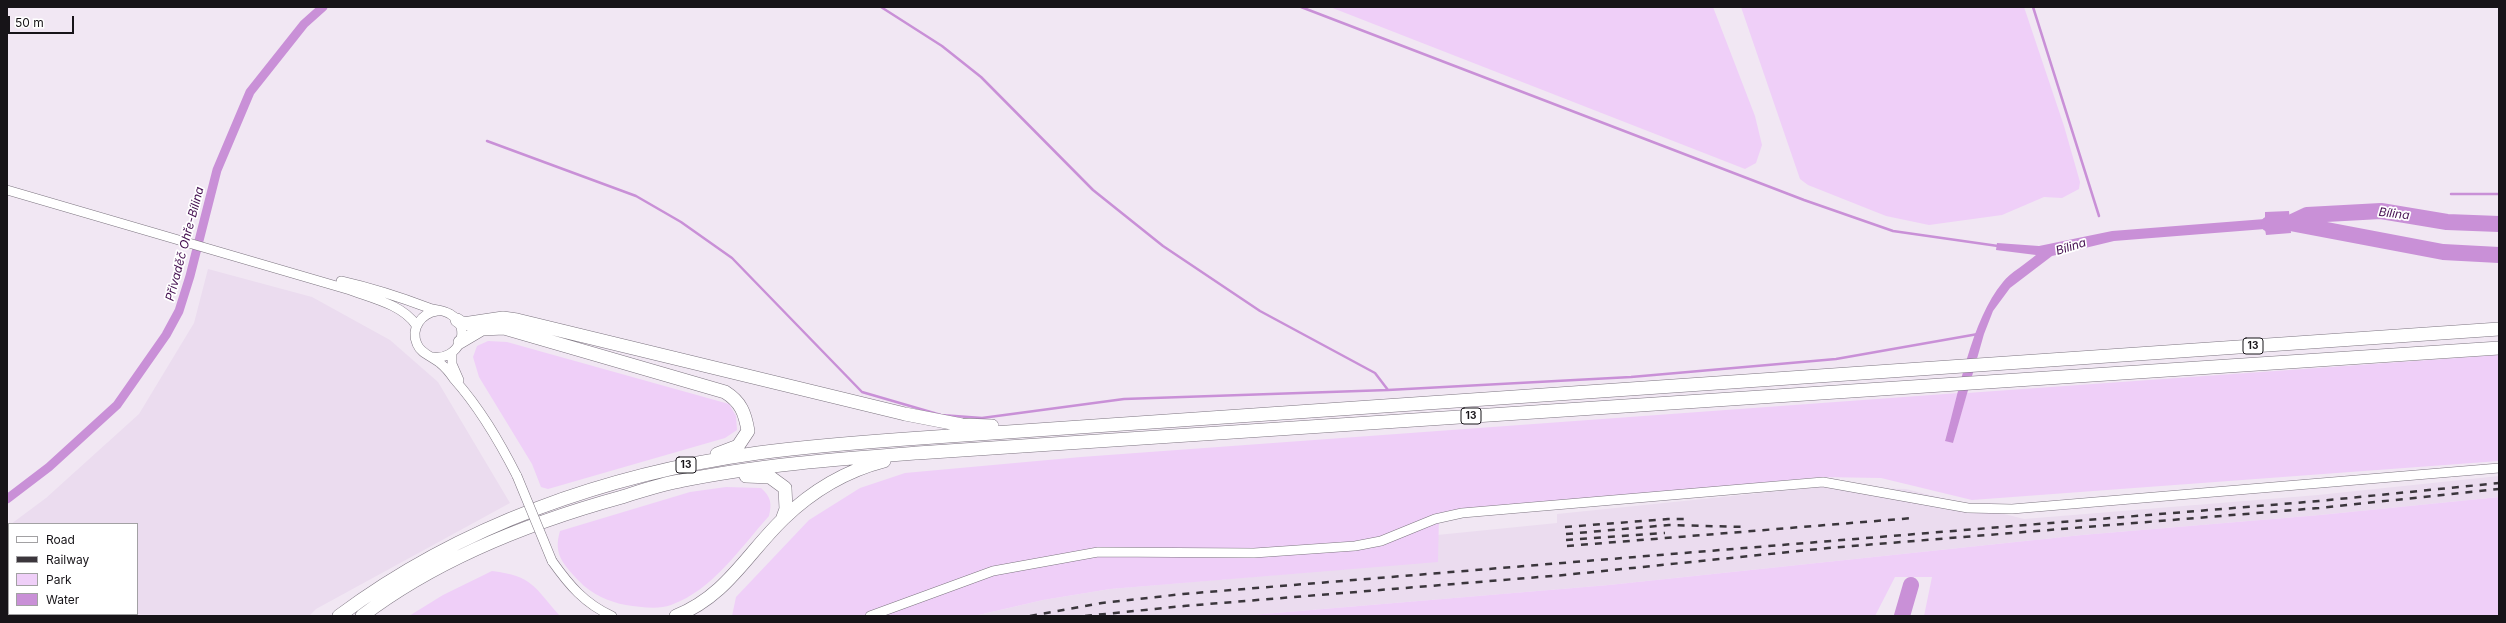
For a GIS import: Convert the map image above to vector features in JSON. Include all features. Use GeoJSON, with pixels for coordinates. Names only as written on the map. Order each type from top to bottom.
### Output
{"type":"FeatureCollection","features":[{"type":"Feature","properties":{"kind":"highway"},"geometry":{"type":"LineString","coordinates":[[457,320],[463,324],[503,318],[517,320],[897,412],[962,425],[1066,429]]}},
{"type":"Feature","properties":{"kind":"highway"},"geometry":{"type":"LineString","coordinates":[[460,342],[482,329],[504,328],[725,392],[736,399],[744,410],[748,431],[738,446],[673,468]]}},
{"type":"Feature","properties":{"kind":"highway","name":"13"},"geometry":{"type":"LineString","coordinates":[[339,616],[408,568],[462,540],[517,515],[614,482],[673,468],[758,453],[840,444],[2499,329]]}},
{"type":"Feature","properties":{"kind":"highway","name":"13"},"geometry":{"type":"LineString","coordinates":[[362,616],[415,581],[466,554],[518,531],[583,507],[679,481],[764,467],[917,453],[2499,348]]}},
{"type":"Feature","properties":{"kind":"highway"},"geometry":{"type":"LineString","coordinates":[[676,616],[695,608],[729,582],[782,520],[812,494],[843,474],[917,453]]}},
{"type":"Feature","properties":{"kind":"highway"},"geometry":{"type":"LineString","coordinates":[[679,481],[754,475],[770,477],[785,488],[786,509],[782,520]]}},
{"type":"Feature","properties":{"kind":"street"},"geometry":{"type":"LineString","coordinates":[[7,190],[221,254],[275,268],[390,293],[437,311],[448,313],[457,320],[462,335],[460,342],[452,354],[452,364],[461,387]]}},
{"type":"Feature","properties":{"kind":"street"},"geometry":{"type":"LineString","coordinates":[[275,268],[381,301],[412,318],[416,325],[417,344],[426,354],[433,357],[443,357],[452,354]]}},
{"type":"Feature","properties":{"kind":"street"},"geometry":{"type":"LineString","coordinates":[[416,325],[423,317],[437,311]]}},
{"type":"Feature","properties":{"kind":"street"},"geometry":{"type":"LineString","coordinates":[[433,357],[461,387],[495,434],[517,476],[552,561],[570,588],[596,609],[612,616]]}},
{"type":"Feature","properties":{"kind":"street"},"geometry":{"type":"LineString","coordinates":[[870,616],[993,571],[1091,553],[1165,551],[1254,553],[1355,546],[1381,541],[1435,519],[1462,513],[1823,482],[1968,508],[2012,508],[2499,468]]}},
{"type":"Feature","properties":{"kind":"shaded area"},"geometry":{"type":"Polygon","coordinates":[[[208,269],[312,297],[390,340],[438,382],[510,503],[316,609],[309,616],[7,616],[8,526],[8,615],[138,615],[138,523],[12,523],[46,498],[139,414],[194,323],[208,269]]]}},
{"type":"Feature","properties":{"kind":"shaded area"},"geometry":{"type":"Polygon","coordinates":[[[2499,476],[2499,497],[2320,515],[2082,535],[1609,585],[1240,616],[974,616],[1043,600],[1110,589],[1438,561],[1437,535],[1557,523],[1557,514],[1820,487],[1906,489],[2024,519],[2318,495],[2499,476]]]}},
{"type":"Feature","properties":{"kind":"green space"},"geometry":{"type":"Polygon","coordinates":[[[1330,7],[1713,7],[1755,116],[1762,145],[1756,163],[1745,169],[1330,7]]]}},
{"type":"Feature","properties":{"kind":"green space"},"geometry":{"type":"Polygon","coordinates":[[[1741,7],[2024,7],[2064,126],[2080,182],[2079,189],[2062,198],[2044,197],[2002,215],[1929,225],[1886,216],[1808,185],[1800,179],[1741,7]]]}},
{"type":"Feature","properties":{"kind":"green space"},"geometry":{"type":"Polygon","coordinates":[[[488,341],[507,342],[729,404],[736,416],[737,430],[725,438],[548,489],[541,487],[532,464],[479,377],[473,357],[477,346],[488,341]]]}},
{"type":"Feature","properties":{"kind":"green space"},"geometry":{"type":"Polygon","coordinates":[[[2499,355],[2499,461],[1972,500],[1881,478],[1821,477],[1439,514],[1438,562],[1110,589],[1043,600],[974,616],[732,616],[736,597],[809,520],[860,488],[905,473],[1081,457],[1959,393],[1945,440],[1953,443],[1967,393],[2499,355]]]}},
{"type":"Feature","properties":{"kind":"green space"},"geometry":{"type":"Polygon","coordinates":[[[726,487],[761,488],[770,500],[769,516],[737,554],[713,578],[686,598],[671,605],[655,608],[620,604],[607,600],[584,586],[568,569],[561,558],[558,546],[560,531],[690,492],[726,487]]]}},
{"type":"Feature","properties":{"kind":"green space"},"geometry":{"type":"Polygon","coordinates":[[[2499,497],[2499,616],[1924,616],[1932,577],[1895,577],[1875,616],[1240,616],[1609,585],[2082,535],[2320,515],[2499,497]]]}},
{"type":"Feature","properties":{"kind":"green space"},"geometry":{"type":"Polygon","coordinates":[[[492,571],[516,576],[532,584],[560,616],[409,616],[443,595],[492,571]]]}},
{"type":"Feature","properties":{"kind":"water"},"geometry":{"type":"Polygon","coordinates":[[[2289,211],[2291,233],[2266,235],[2265,229],[2114,241],[2052,256],[2010,288],[1993,311],[1984,334],[1953,443],[1945,441],[1967,358],[1982,316],[2003,282],[2036,255],[1996,250],[1997,243],[2039,246],[2112,231],[2265,219],[2265,212],[2289,211]]]}},
{"type":"Feature","properties":{"kind":"waterway","name":"Přivaděč Ohře-Bílina"},"geometry":{"type":"LineString","coordinates":[[7,499],[49,467],[117,405],[166,335],[179,311],[190,276],[217,170],[250,92],[304,24],[323,7]]}},
{"type":"Feature","properties":{"kind":"waterway"},"geometry":{"type":"LineString","coordinates":[[881,7],[942,46],[981,77],[1093,190],[1163,246],[1260,311],[1375,373],[1388,390],[1631,377],[1836,359],[1978,334]]}},
{"type":"Feature","properties":{"kind":"waterway"},"geometry":{"type":"LineString","coordinates":[[1301,7],[1804,200],[1893,231],[1998,246]]}},
{"type":"Feature","properties":{"kind":"waterway"},"geometry":{"type":"LineString","coordinates":[[2033,7],[2099,216]]}},
{"type":"Feature","properties":{"kind":"waterway"},"geometry":{"type":"LineString","coordinates":[[487,141],[636,196],[681,222],[732,258],[862,392],[941,415],[982,418],[1124,399],[1388,390]]}},
{"type":"Feature","properties":{"kind":"waterway"},"geometry":{"type":"LineString","coordinates":[[2451,194],[2499,194]]}},
{"type":"Feature","properties":{"kind":"waterway","name":"Bílina"},"geometry":{"type":"LineString","coordinates":[[2290,223],[2307,215],[2381,211],[2447,222],[2499,224]]}},
{"type":"Feature","properties":{"kind":"waterway","name":"Bílina"},"geometry":{"type":"LineString","coordinates":[[2269,224],[2290,223],[2443,252],[2499,255]]}},
{"type":"Feature","properties":{"kind":"waterway","name":"Bílina"},"geometry":{"type":"LineString","coordinates":[[1902,616],[1911,585]]}},
{"type":"Feature","properties":{"kind":"railway"},"geometry":{"type":"LineString","coordinates":[[1030,616],[1102,603],[1183,594],[2319,501],[2499,483]]}},
{"type":"Feature","properties":{"kind":"railway"},"geometry":{"type":"LineString","coordinates":[[1085,616],[1184,606],[1564,575],[1828,548],[2319,508],[2499,489]]}},
{"type":"Feature","properties":{"kind":"railway"},"geometry":{"type":"LineString","coordinates":[[1567,546],[1913,518]]}},
{"type":"Feature","properties":{"kind":"railway"},"geometry":{"type":"LineString","coordinates":[[1565,527],[1668,519],[1690,519]]}},
{"type":"Feature","properties":{"kind":"railway"},"geometry":{"type":"LineString","coordinates":[[1566,534],[1669,525],[1746,527]]}},
{"type":"Feature","properties":{"kind":"railway"},"geometry":{"type":"LineString","coordinates":[[1566,540],[1665,533]]}}]}
